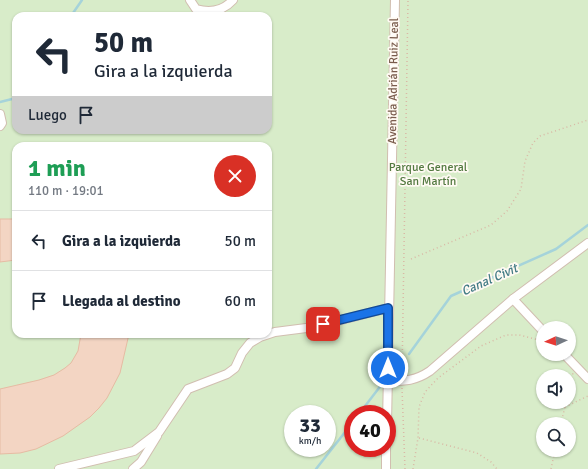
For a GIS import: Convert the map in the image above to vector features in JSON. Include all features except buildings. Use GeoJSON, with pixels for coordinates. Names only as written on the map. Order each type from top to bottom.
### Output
{"type":"FeatureCollection","features":[{"type":"Feature","properties":{"kind":"street"},"geometry":{"type":"LineString","coordinates":[[190,0],[196,9],[207,12],[218,10],[233,0]]}},
{"type":"Feature","properties":{"kind":"street","name":"Avenida Adrián Ruiz Leal"},"geometry":{"type":"LineString","coordinates":[[387,405],[388,308],[395,0]]}},
{"type":"Feature","properties":{"kind":"street"},"geometry":{"type":"LineString","coordinates":[[0,114],[2,123],[0,126]]}},
{"type":"Feature","properties":{"kind":"street"},"geometry":{"type":"LineString","coordinates":[[388,381],[402,381],[419,378],[430,371],[513,299],[588,243]]}},
{"type":"Feature","properties":{"kind":"street"},"geometry":{"type":"LineString","coordinates":[[513,299],[536,324]]}},
{"type":"Feature","properties":{"kind":"street"},"geometry":{"type":"LineString","coordinates":[[272,333],[314,327],[388,308]]}},
{"type":"Feature","properties":{"kind":"street"},"geometry":{"type":"LineString","coordinates":[[133,469],[141,462],[188,389],[227,374],[235,368],[242,353],[250,343],[258,338]]}},
{"type":"Feature","properties":{"kind":"street"},"geometry":{"type":"LineString","coordinates":[[570,361],[588,379]]}},
{"type":"Feature","properties":{"kind":"street"},"geometry":{"type":"LineString","coordinates":[[59,469],[134,451],[159,432]]}},
{"type":"Feature","properties":{"kind":"street"},"geometry":{"type":"LineString","coordinates":[[386,457],[386,469]]}},
{"type":"Feature","properties":{"kind":"path"},"geometry":{"type":"LineString","coordinates":[[404,469],[402,381],[408,0]]}},
{"type":"Feature","properties":{"kind":"path"},"geometry":{"type":"LineString","coordinates":[[411,259],[491,225],[507,211],[521,189],[525,161],[533,143],[540,136],[588,120]]}},
{"type":"Feature","properties":{"kind":"path"},"geometry":{"type":"LineString","coordinates":[[413,469],[418,438],[419,407],[425,392],[438,378],[481,346],[506,335],[519,335],[536,339]]}},
{"type":"Feature","properties":{"kind":"path"},"geometry":{"type":"LineString","coordinates":[[573,369],[574,365]]}},
{"type":"Feature","properties":{"kind":"path"},"geometry":{"type":"LineString","coordinates":[[576,402],[588,396]]}},
{"type":"Feature","properties":{"kind":"path"},"geometry":{"type":"LineString","coordinates":[[418,438],[477,453],[491,462],[497,469]]}},
{"type":"Feature","properties":{"kind":"path"},"geometry":{"type":"LineString","coordinates":[[551,469],[554,457]]}},
{"type":"Feature","properties":{"kind":"green space","name":"Parque General San Martín"},"geometry":{"type":"Polygon","coordinates":[[[0,0],[588,0],[588,469],[0,469],[0,0]]]}},
{"type":"Feature","properties":{"kind":"waterway"},"geometry":{"type":"LineString","coordinates":[[74,12],[82,0]]}},
{"type":"Feature","properties":{"kind":"waterway"},"geometry":{"type":"LineString","coordinates":[[0,102],[12,99]]}},
{"type":"Feature","properties":{"kind":"waterway","name":"Canal Civit"},"geometry":{"type":"LineString","coordinates":[[409,354],[451,296],[556,249],[588,225]]}},
{"type":"Feature","properties":{"kind":"waterway","name":"Canal Civit"},"geometry":{"type":"LineString","coordinates":[[366,405],[382,384]]}},
{"type":"Feature","properties":{"kind":"waterway","name":"Canal Civit"},"geometry":{"type":"LineString","coordinates":[[316,469],[344,433]]}},
{"type":"Feature","properties":{"kind":"route"},"geometry":{"type":"LineString","coordinates":[[323,324],[388,308],[388,368]]}}]}
